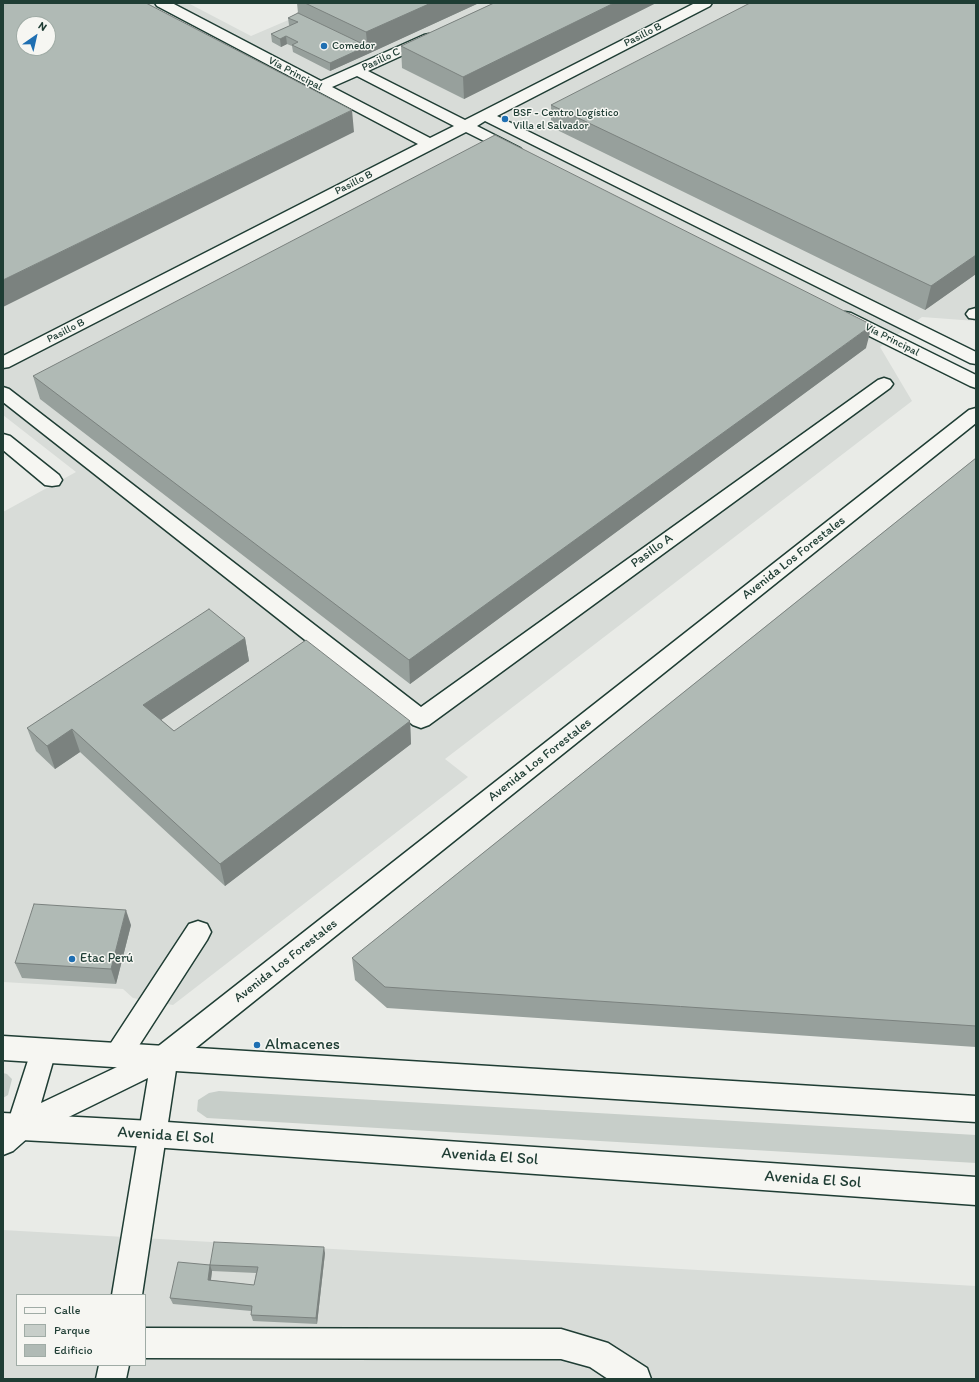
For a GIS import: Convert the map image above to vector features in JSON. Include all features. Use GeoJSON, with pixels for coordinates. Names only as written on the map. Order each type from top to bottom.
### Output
{"type":"FeatureCollection","features":[{"type":"Feature","properties":{"kind":"main road","name":"Vía Principal"},"geometry":{"type":"LineString","coordinates":[[162,3],[430,144]]}},
{"type":"Feature","properties":{"kind":"main road","name":"Pasillo B"},"geometry":{"type":"LineString","coordinates":[[3,363],[705,3]]}},
{"type":"Feature","properties":{"kind":"main road","name":"Pasillo C"},"geometry":{"type":"LineString","coordinates":[[321,87],[443,32]]}},
{"type":"Feature","properties":{"kind":"main road"},"geometry":{"type":"LineString","coordinates":[[358,71],[529,158]]}},
{"type":"Feature","properties":{"kind":"main road"},"geometry":{"type":"LineString","coordinates":[[486,116],[976,359]]}},
{"type":"Feature","properties":{"kind":"main road","name":"Vía Principal"},"geometry":{"type":"LineString","coordinates":[[834,311],[976,382]]}},
{"type":"Feature","properties":{"kind":"main road","name":"Pasillo A"},"geometry":{"type":"LineString","coordinates":[[3,393],[421,719],[884,384]]}},
{"type":"Feature","properties":{"kind":"main road","name":"Avenida Los Forestales"},"geometry":{"type":"LineString","coordinates":[[9,1132],[165,1057],[976,414]]}},
{"type":"Feature","properties":{"kind":"main road"},"geometry":{"type":"LineString","coordinates":[[3,440],[52,480]]}},
{"type":"Feature","properties":{"kind":"main road"},"geometry":{"type":"LineString","coordinates":[[118,1055],[198,932]]}},
{"type":"Feature","properties":{"kind":"main road"},"geometry":{"type":"LineString","coordinates":[[3,1048],[976,1109]]}},
{"type":"Feature","properties":{"kind":"main road"},"geometry":{"type":"LineString","coordinates":[[9,1132],[43,1051]]}},
{"type":"Feature","properties":{"kind":"main road"},"geometry":{"type":"LineString","coordinates":[[127,1294],[165,1057]]}},
{"type":"Feature","properties":{"kind":"main road","name":"Avenida El Sol"},"geometry":{"type":"LineString","coordinates":[[9,1132],[152,1134],[976,1191]]}},
{"type":"Feature","properties":{"kind":"main road"},"geometry":{"type":"LineString","coordinates":[[146,1343],[561,1344],[598,1354],[636,1379]]}},
{"type":"Feature","properties":{"kind":"main road"},"geometry":{"type":"LineString","coordinates":[[111,1379],[114,1366]]}},
{"type":"Feature","properties":{"kind":"shaded area"},"geometry":{"type":"Polygon","coordinates":[[[3,3],[188,3],[251,36],[328,3],[976,3],[976,321],[922,317],[880,347],[912,401],[445,759],[468,777],[173,1005],[133,998],[123,989],[3,982],[3,512],[76,472],[3,415],[3,3]]]}},
{"type":"Feature","properties":{"kind":"shaded area"},"geometry":{"type":"Polygon","coordinates":[[[3,1230],[976,1286],[976,1379],[3,1379],[3,1230]]]}},
{"type":"Feature","properties":{"kind":"green space"},"geometry":{"type":"Polygon","coordinates":[[[3,1073],[7,1074],[12,1079],[8,1095],[3,1098],[3,1073]]]}},
{"type":"Feature","properties":{"kind":"green space"},"geometry":{"type":"Polygon","coordinates":[[[219,1091],[976,1135],[976,1163],[207,1118],[197,1111],[198,1100],[209,1093],[219,1091]]]}},
{"type":"Feature","properties":{"kind":"building"},"geometry":{"type":"Polygon","coordinates":[[[5,3],[146,3],[352,110],[3,280],[3,4],[5,3]]]}},
{"type":"Feature","properties":{"kind":"building"},"geometry":{"type":"Polygon","coordinates":[[[305,3],[431,3],[366,32],[305,3]]]}},
{"type":"Feature","properties":{"kind":"building"},"geometry":{"type":"Polygon","coordinates":[[[494,3],[614,3],[463,77],[401,46],[494,3]]]}},
{"type":"Feature","properties":{"kind":"building"},"geometry":{"type":"Polygon","coordinates":[[[750,3],[976,3],[976,255],[931,286],[551,105],[750,3]]]}},
{"type":"Feature","properties":{"kind":"building","name":"Comedor"},"geometry":{"type":"Polygon","coordinates":[[[298,13],[367,46],[330,63],[292,45],[298,42],[286,36],[280,39],[271,34],[298,22],[288,18],[298,13]]]}},
{"type":"Feature","properties":{"kind":"building"},"geometry":{"type":"Polygon","coordinates":[[[495,135],[872,325],[409,660],[33,376],[495,135]]]}},
{"type":"Feature","properties":{"kind":"building"},"geometry":{"type":"Polygon","coordinates":[[[976,458],[976,1026],[385,987],[352,958],[976,458]]]}},
{"type":"Feature","properties":{"kind":"building"},"geometry":{"type":"Polygon","coordinates":[[[209,609],[245,638],[143,705],[174,731],[306,640],[410,721],[220,864],[72,729],[47,746],[27,728],[209,609]]]}},
{"type":"Feature","properties":{"kind":"building"},"geometry":{"type":"Polygon","coordinates":[[[34,904],[126,910],[111,969],[15,963],[34,904]]]}},
{"type":"Feature","properties":{"kind":"building"},"geometry":{"type":"Polygon","coordinates":[[[214,1242],[324,1247],[316,1318],[251,1315],[252,1306],[170,1298],[178,1262],[210,1265],[214,1242]],[[210,1265],[208,1280],[254,1285],[258,1267],[210,1265]]]}},
{"type":"Feature","properties":{"kind":"place","name":"Comedor"},"geometry":{"type":"Point","coordinates":[324,46]}},
{"type":"Feature","properties":{"kind":"place","name":"BSF - Centro Logístico Villa el Salvador"},"geometry":{"type":"Point","coordinates":[505,119]}},
{"type":"Feature","properties":{"kind":"place","name":"Etac Perú"},"geometry":{"type":"Point","coordinates":[72,959]}},
{"type":"Feature","properties":{"kind":"place","name":"Almacenes"},"geometry":{"type":"Point","coordinates":[257,1045]}}]}
